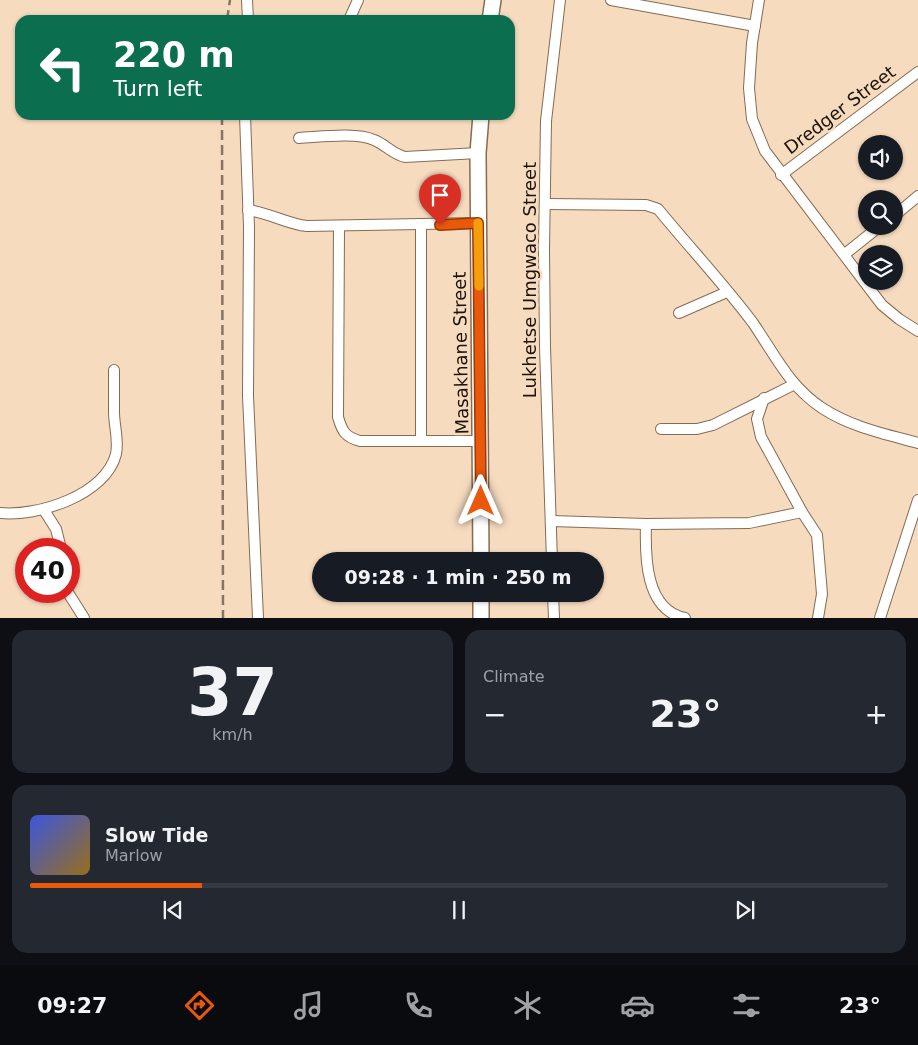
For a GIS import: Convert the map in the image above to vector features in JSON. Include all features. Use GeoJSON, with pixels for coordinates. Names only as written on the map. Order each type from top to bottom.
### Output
{"type":"FeatureCollection","features":[{"type":"Feature","properties":{"kind":"street"},"geometry":{"type":"LineString","coordinates":[[247,0],[248,15]]}},
{"type":"Feature","properties":{"kind":"street"},"geometry":{"type":"LineString","coordinates":[[351,15],[358,0]]}},
{"type":"Feature","properties":{"kind":"street"},"geometry":{"type":"LineString","coordinates":[[490,15],[492,0]]}},
{"type":"Feature","properties":{"kind":"street","name":"Lukhetse Umgwaco Street"},"geometry":{"type":"LineString","coordinates":[[552,552],[545,348],[544,249],[547,204],[546,121],[560,0]]}},
{"type":"Feature","properties":{"kind":"street"},"geometry":{"type":"LineString","coordinates":[[611,0],[755,26]]}},
{"type":"Feature","properties":{"kind":"street"},"geometry":{"type":"LineString","coordinates":[[760,0],[755,26],[749,88],[752,118],[765,152],[845,254],[882,305],[918,331]]}},
{"type":"Feature","properties":{"kind":"street","name":"Dredger Street"},"geometry":{"type":"LineString","coordinates":[[782,174],[918,72]]}},
{"type":"Feature","properties":{"kind":"street"},"geometry":{"type":"LineString","coordinates":[[245,120],[248,210],[248,396],[258,618]]}},
{"type":"Feature","properties":{"kind":"street","name":"Masakhane Street"},"geometry":{"type":"LineString","coordinates":[[480,120],[478,223],[481,552]]}},
{"type":"Feature","properties":{"kind":"street"},"geometry":{"type":"LineString","coordinates":[[300,138],[362,137],[375,140],[396,155],[405,157],[478,153]]}},
{"type":"Feature","properties":{"kind":"street"},"geometry":{"type":"LineString","coordinates":[[903,208],[918,196]]}},
{"type":"Feature","properties":{"kind":"street"},"geometry":{"type":"LineString","coordinates":[[547,204],[646,205],[658,209],[752,322],[793,385],[821,408],[844,420],[876,432],[918,443]]}},
{"type":"Feature","properties":{"kind":"street"},"geometry":{"type":"LineString","coordinates":[[248,210],[265,212],[296,225],[421,226],[478,223]]}},
{"type":"Feature","properties":{"kind":"street"},"geometry":{"type":"LineString","coordinates":[[339,226],[338,417],[341,430],[349,438],[360,440],[481,441]]}},
{"type":"Feature","properties":{"kind":"street"},"geometry":{"type":"LineString","coordinates":[[421,226],[421,441]]}},
{"type":"Feature","properties":{"kind":"street"},"geometry":{"type":"LineString","coordinates":[[845,254],[869,235]]}},
{"type":"Feature","properties":{"kind":"street"},"geometry":{"type":"LineString","coordinates":[[679,313],[727,292]]}},
{"type":"Feature","properties":{"kind":"street"},"geometry":{"type":"LineString","coordinates":[[0,513],[15,514],[44,510],[87,490],[114,462],[117,442],[114,412],[114,370]]}},
{"type":"Feature","properties":{"kind":"street"},"geometry":{"type":"LineString","coordinates":[[661,429],[697,429],[713,425],[793,385]]}},
{"type":"Feature","properties":{"kind":"street"},"geometry":{"type":"LineString","coordinates":[[764,398],[757,419],[761,437],[802,512],[817,535],[822,594],[818,618]]}},
{"type":"Feature","properties":{"kind":"street"},"geometry":{"type":"LineString","coordinates":[[880,618],[918,500]]}},
{"type":"Feature","properties":{"kind":"street"},"geometry":{"type":"LineString","coordinates":[[44,510],[56,529],[59,538]]}},
{"type":"Feature","properties":{"kind":"street"},"geometry":{"type":"LineString","coordinates":[[552,521],[646,524],[749,523],[802,512]]}},
{"type":"Feature","properties":{"kind":"street"},"geometry":{"type":"LineString","coordinates":[[646,524],[649,581],[673,615],[685,618]]}},
{"type":"Feature","properties":{"kind":"street"},"geometry":{"type":"LineString","coordinates":[[481,602],[481,618]]}},
{"type":"Feature","properties":{"kind":"street"},"geometry":{"type":"LineString","coordinates":[[553,602],[554,618]]}},
{"type":"Feature","properties":{"kind":"street"},"geometry":{"type":"LineString","coordinates":[[75,603],[84,618]]}},
{"type":"Feature","properties":{"kind":"railway"},"geometry":{"type":"LineString","coordinates":[[228,15],[230,0]]}},
{"type":"Feature","properties":{"kind":"railway"},"geometry":{"type":"LineString","coordinates":[[222,120],[223,618]]}},
{"type":"Feature","properties":{"kind":"slow traffic"},"geometry":{"type":"LineString","coordinates":[[478,223],[479,286]]}},
{"type":"Feature","properties":{"kind":"route"},"geometry":{"type":"LineString","coordinates":[[440,225],[478,223],[481,501]]}}]}
